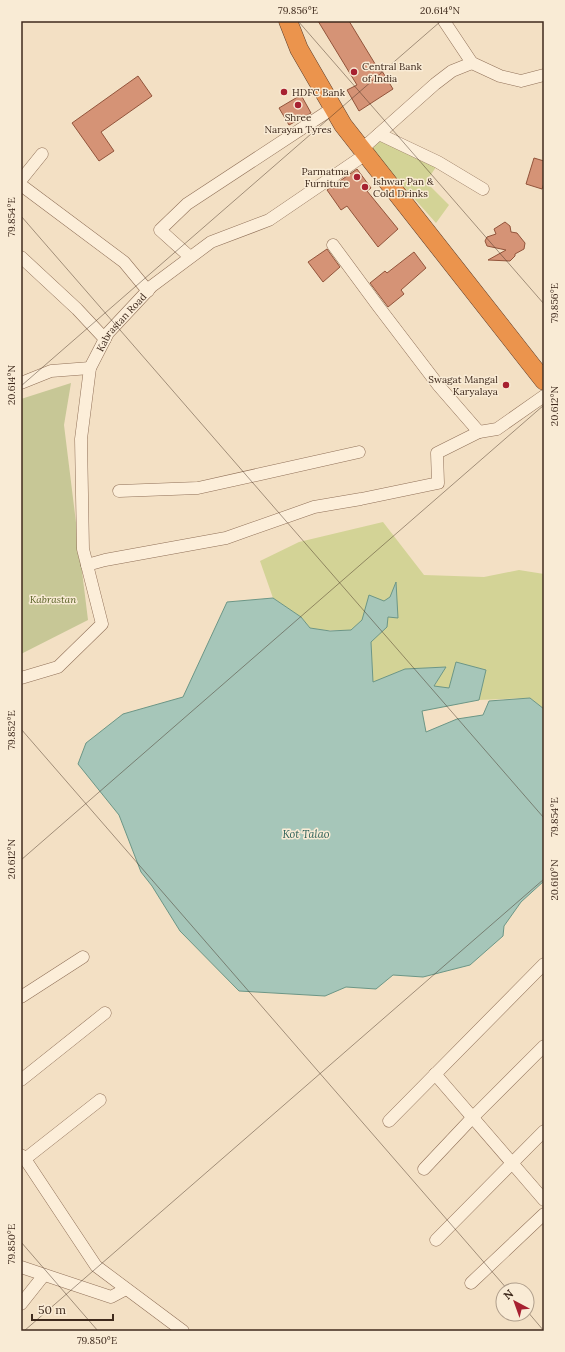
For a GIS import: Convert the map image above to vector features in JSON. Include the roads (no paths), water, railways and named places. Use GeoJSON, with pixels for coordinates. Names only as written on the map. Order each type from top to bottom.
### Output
{"type":"FeatureCollection","features":[{"type":"Feature","properties":{"kind":"highway"},"geometry":{"type":"LineString","coordinates":[[288,21],[299,49],[343,125],[544,381]]}},
{"type":"Feature","properties":{"kind":"street"},"geometry":{"type":"LineString","coordinates":[[444,21],[472,63],[500,76],[521,81],[544,75]]}},
{"type":"Feature","properties":{"kind":"street","name":"Kabrastan Road"},"geometry":{"type":"LineString","coordinates":[[21,678],[58,667],[102,624],[83,549],[81,439],[90,368],[108,333],[148,291],[210,242],[269,220],[364,151],[379,134],[435,84],[452,72],[472,63]]}},
{"type":"Feature","properties":{"kind":"street"},"geometry":{"type":"LineString","coordinates":[[190,257],[160,230],[187,204],[333,108]]}},
{"type":"Feature","properties":{"kind":"street"},"geometry":{"type":"LineString","coordinates":[[379,134],[438,162],[483,189]]}},
{"type":"Feature","properties":{"kind":"street"},"geometry":{"type":"LineString","coordinates":[[21,180],[42,154]]}},
{"type":"Feature","properties":{"kind":"street"},"geometry":{"type":"LineString","coordinates":[[21,185],[124,262],[148,291]]}},
{"type":"Feature","properties":{"kind":"street"},"geometry":{"type":"LineString","coordinates":[[333,245],[440,386],[479,432]]}},
{"type":"Feature","properties":{"kind":"street"},"geometry":{"type":"LineString","coordinates":[[21,256],[77,309],[105,339]]}},
{"type":"Feature","properties":{"kind":"street"},"geometry":{"type":"LineString","coordinates":[[21,383],[51,371],[90,368]]}},
{"type":"Feature","properties":{"kind":"street"},"geometry":{"type":"LineString","coordinates":[[87,565],[105,560],[226,538],[314,507],[438,483],[437,453],[479,432],[497,428],[544,396]]}},
{"type":"Feature","properties":{"kind":"street"},"geometry":{"type":"LineString","coordinates":[[119,491],[198,488],[359,452]]}},
{"type":"Feature","properties":{"kind":"street"},"geometry":{"type":"LineString","coordinates":[[21,997],[83,957]]}},
{"type":"Feature","properties":{"kind":"street"},"geometry":{"type":"LineString","coordinates":[[389,1121],[544,964]]}},
{"type":"Feature","properties":{"kind":"street"},"geometry":{"type":"LineString","coordinates":[[23,1074],[105,1013]]}},
{"type":"Feature","properties":{"kind":"street"},"geometry":{"type":"LineString","coordinates":[[424,1169],[473,1117],[544,1046]]}},
{"type":"Feature","properties":{"kind":"street"},"geometry":{"type":"LineString","coordinates":[[435,1074],[544,1200]]}},
{"type":"Feature","properties":{"kind":"street"},"geometry":{"type":"LineString","coordinates":[[100,1100],[23,1157],[96,1266],[183,1331]]}},
{"type":"Feature","properties":{"kind":"street"},"geometry":{"type":"LineString","coordinates":[[436,1240],[544,1131]]}},
{"type":"Feature","properties":{"kind":"street"},"geometry":{"type":"LineString","coordinates":[[471,1283],[544,1214]]}},
{"type":"Feature","properties":{"kind":"street"},"geometry":{"type":"LineString","coordinates":[[21,1267],[111,1297],[126,1288]]}},
{"type":"Feature","properties":{"kind":"street"},"geometry":{"type":"LineString","coordinates":[[21,1304],[44,1275]]}},
{"type":"Feature","properties":{"kind":"water","name":"Kot Talao"},"geometry":{"type":"Polygon","coordinates":[[[396,582],[398,618],[388,617],[387,627],[371,642],[373,682],[405,669],[446,667],[434,686],[449,688],[456,662],[486,670],[479,700],[422,711],[426,732],[457,719],[483,715],[489,701],[530,698],[544,709],[544,881],[521,902],[504,926],[503,936],[470,965],[423,977],[393,975],[376,989],[346,987],[325,996],[239,991],[180,931],[152,886],[141,872],[119,815],[78,764],[86,743],[123,714],[183,697],[227,602],[273,598],[301,617],[310,628],[330,631],[351,630],[362,620],[369,595],[384,601],[390,597],[396,582]]]}},
{"type":"Feature","properties":{"kind":"place","name":"Central Bank of India"},"geometry":{"type":"Point","coordinates":[354,72]}},
{"type":"Feature","properties":{"kind":"place","name":"HDFC Bank"},"geometry":{"type":"Point","coordinates":[284,92]}},
{"type":"Feature","properties":{"kind":"place","name":"Shree Narayan Tyres"},"geometry":{"type":"Point","coordinates":[298,105]}},
{"type":"Feature","properties":{"kind":"place","name":"Parmatma Furniture"},"geometry":{"type":"Point","coordinates":[357,177]}},
{"type":"Feature","properties":{"kind":"place","name":"Ishwar Pan & Cold Drinks"},"geometry":{"type":"Point","coordinates":[365,187]}},
{"type":"Feature","properties":{"kind":"place","name":"Swagat Mangal Karyalaya"},"geometry":{"type":"Point","coordinates":[506,385]}},
{"type":"Feature","properties":{"kind":"park label","name":"Kabrastan"},"geometry":{"type":"Point","coordinates":[53,599]}}]}
